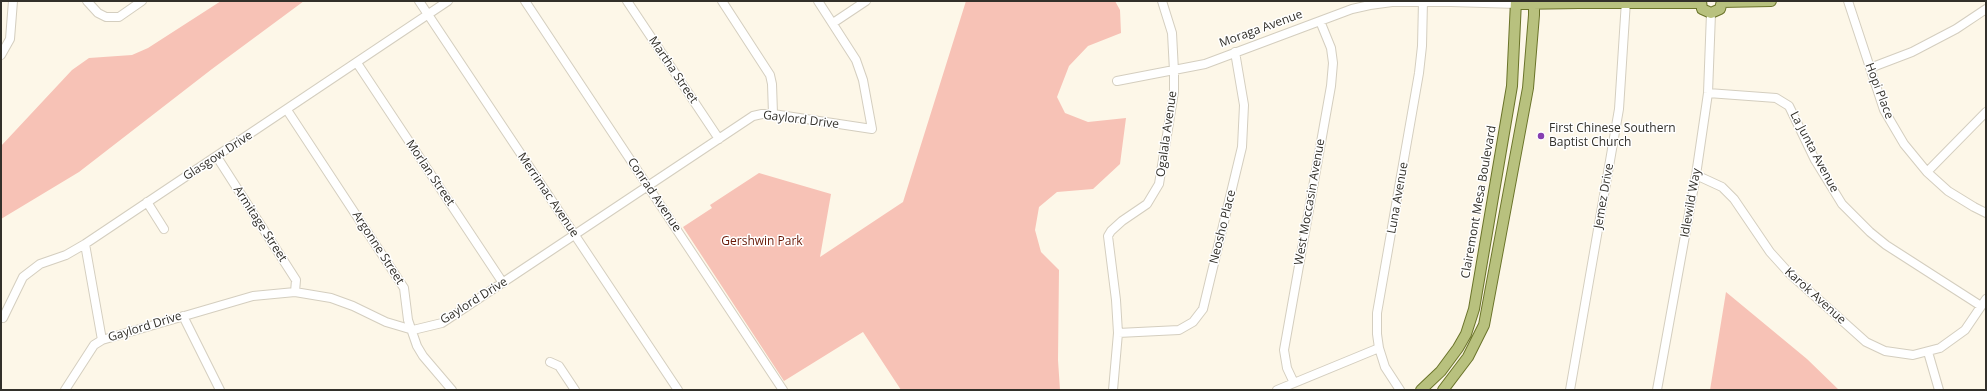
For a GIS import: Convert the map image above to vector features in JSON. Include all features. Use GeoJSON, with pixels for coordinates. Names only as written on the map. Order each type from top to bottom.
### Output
{"type":"FeatureCollection","features":[{"type":"Feature","properties":{"kind":"main road"},"geometry":{"type":"LineString","coordinates":[[1700,2],[1705,11],[1711,14],[1720,9],[1722,2],[1771,1]]}},
{"type":"Feature","properties":{"kind":"main road"},"geometry":{"type":"LineString","coordinates":[[1443,390],[1468,357],[1484,325],[1528,88],[1534,2]]}},
{"type":"Feature","properties":{"kind":"main road","name":"Moraga Avenue"},"geometry":{"type":"LineString","coordinates":[[1516,3],[1700,2]]}},
{"type":"Feature","properties":{"kind":"main road","name":"Clairemont Mesa Boulevard"},"geometry":{"type":"LineString","coordinates":[[1421,390],[1441,371],[1458,348],[1466,334],[1474,309],[1512,86],[1516,3]]}},
{"type":"Feature","properties":{"kind":"street"},"geometry":{"type":"LineString","coordinates":[[1,55],[10,39],[13,1]]}},
{"type":"Feature","properties":{"kind":"street"},"geometry":{"type":"LineString","coordinates":[[87,1],[98,13],[106,17],[119,17],[142,1]]}},
{"type":"Feature","properties":{"kind":"street","name":"Merrimac Avenue"},"geometry":{"type":"LineString","coordinates":[[418,1],[678,390]]}},
{"type":"Feature","properties":{"kind":"street","name":"Glasgow Drive"},"geometry":{"type":"LineString","coordinates":[[3,318],[23,276],[40,264],[66,255],[85,244],[448,1]]}},
{"type":"Feature","properties":{"kind":"street","name":"Conrad Avenue"},"geometry":{"type":"LineString","coordinates":[[524,1],[783,390]]}},
{"type":"Feature","properties":{"kind":"street","name":"Martha Street"},"geometry":{"type":"LineString","coordinates":[[627,1],[719,139]]}},
{"type":"Feature","properties":{"kind":"street"},"geometry":{"type":"LineString","coordinates":[[722,1],[770,75],[772,84],[773,114]]}},
{"type":"Feature","properties":{"kind":"street"},"geometry":{"type":"LineString","coordinates":[[818,1],[833,23],[866,1]]}},
{"type":"Feature","properties":{"kind":"street","name":"Ogalala Avenue"},"geometry":{"type":"LineString","coordinates":[[1112,390],[1118,333],[1116,300],[1108,236],[1122,220],[1147,204],[1159,184],[1174,92],[1172,33],[1162,1]]}},
{"type":"Feature","properties":{"kind":"street","name":"Moraga Avenue"},"geometry":{"type":"LineString","coordinates":[[1117,82],[1205,64],[1352,9],[1370,5],[1392,2],[1423,1],[1516,3]]}},
{"type":"Feature","properties":{"kind":"street","name":"Luna Avenue"},"geometry":{"type":"LineString","coordinates":[[1400,390],[1385,367],[1379,348],[1377,313],[1419,73],[1423,1]]}},
{"type":"Feature","properties":{"kind":"street","name":"Hopi Place"},"geometry":{"type":"LineString","coordinates":[[1848,1],[1884,110],[1904,144],[1927,172],[1948,191],[1974,207],[1986,212]]}},
{"type":"Feature","properties":{"kind":"street","name":"Jemez Drive"},"geometry":{"type":"LineString","coordinates":[[1570,390],[1619,109],[1626,2]]}},
{"type":"Feature","properties":{"kind":"street"},"geometry":{"type":"LineString","coordinates":[[1870,68],[1912,52],[1956,29],[1986,9]]}},
{"type":"Feature","properties":{"kind":"street","name":"Idlewild Way"},"geometry":{"type":"LineString","coordinates":[[1657,390],[1696,175],[1708,93],[1711,14]]}},
{"type":"Feature","properties":{"kind":"street","name":"West Moccasin Avenue"},"geometry":{"type":"LineString","coordinates":[[1294,383],[1287,368],[1284,350],[1331,86],[1333,63],[1331,48],[1320,21]]}},
{"type":"Feature","properties":{"kind":"street","name":"Gaylord Drive"},"geometry":{"type":"LineString","coordinates":[[65,390],[94,346],[102,340],[253,296],[295,292],[330,298],[353,306],[386,322],[413,330],[442,323],[753,116],[773,114],[872,129],[862,80],[856,60],[833,23]]}},
{"type":"Feature","properties":{"kind":"street","name":"Neosho Place"},"geometry":{"type":"LineString","coordinates":[[1118,333],[1178,330],[1193,322],[1203,309],[1242,147],[1244,105],[1235,52]]}},
{"type":"Feature","properties":{"kind":"street","name":"Morlan Street"},"geometry":{"type":"LineString","coordinates":[[357,63],[503,283]]}},
{"type":"Feature","properties":{"kind":"street","name":"La Junta Avenue"},"geometry":{"type":"LineString","coordinates":[[1708,93],[1776,98],[1789,106],[1815,160],[1842,204],[1870,232],[1886,245],[1981,306]]}},
{"type":"Feature","properties":{"kind":"street","name":"Argonne Street"},"geometry":{"type":"LineString","coordinates":[[287,110],[404,288],[408,320],[413,330],[417,346],[422,356],[452,390]]}},
{"type":"Feature","properties":{"kind":"street"},"geometry":{"type":"LineString","coordinates":[[1927,172],[1986,112]]}},
{"type":"Feature","properties":{"kind":"street","name":"Armitage Street"},"geometry":{"type":"LineString","coordinates":[[217,157],[296,280],[295,292]]}},
{"type":"Feature","properties":{"kind":"street","name":"Karok Avenue"},"geometry":{"type":"LineString","coordinates":[[1696,175],[1722,187],[1734,199],[1770,252],[1789,273],[1866,342],[1895,354],[1928,352],[1954,340],[1965,330],[1986,299]]}},
{"type":"Feature","properties":{"kind":"street"},"geometry":{"type":"LineString","coordinates":[[147,202],[164,229]]}},
{"type":"Feature","properties":{"kind":"street"},"geometry":{"type":"LineString","coordinates":[[85,244],[102,340]]}},
{"type":"Feature","properties":{"kind":"street"},"geometry":{"type":"LineString","coordinates":[[183,316],[220,390]]}},
{"type":"Feature","properties":{"kind":"street"},"geometry":{"type":"LineString","coordinates":[[1277,390],[1379,348]]}},
{"type":"Feature","properties":{"kind":"street"},"geometry":{"type":"LineString","coordinates":[[1928,352],[1939,390]]}},
{"type":"Feature","properties":{"kind":"street"},"geometry":{"type":"LineString","coordinates":[[550,362],[559,366],[575,390]]}},
{"type":"Feature","properties":{"kind":"green space"},"geometry":{"type":"Polygon","coordinates":[[[221,1],[304,1],[212,69],[79,172],[1,219],[1,146],[72,70],[89,58],[132,55],[148,48],[221,1]]]}},
{"type":"Feature","properties":{"kind":"green space","name":"Gershwin Park"},"geometry":{"type":"Polygon","coordinates":[[[966,1],[1115,1],[1120,10],[1121,33],[1088,46],[1069,66],[1057,97],[1065,113],[1088,122],[1126,118],[1120,164],[1093,189],[1057,192],[1039,207],[1035,230],[1041,252],[1059,270],[1058,360],[1060,390],[901,390],[863,332],[784,381],[683,227],[712,208],[710,205],[759,173],[831,194],[820,257],[903,202],[966,1]]]}},
{"type":"Feature","properties":{"kind":"green space"},"geometry":{"type":"Polygon","coordinates":[[[1726,292],[1807,359],[1839,390],[1710,390],[1726,292]]]}},
{"type":"Feature","properties":{"kind":"place","name":"First Chinese Southern Baptist Church"},"geometry":{"type":"Point","coordinates":[1541,136]}}]}
